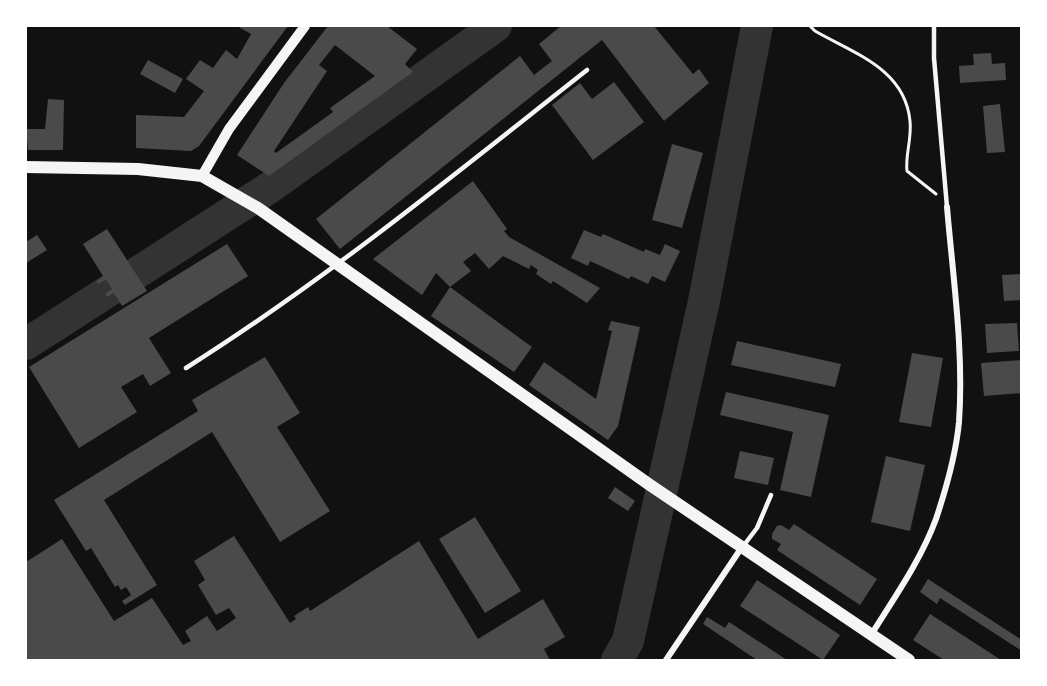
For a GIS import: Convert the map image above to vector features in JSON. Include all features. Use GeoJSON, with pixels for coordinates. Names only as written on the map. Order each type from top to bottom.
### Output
{"type":"FeatureCollection","features":[{"type":"Feature","properties":{"kind":"main road"},"geometry":{"type":"LineString","coordinates":[[26,167],[138,170],[202,176],[258,208],[650,485],[686,507],[742,548],[909,660]]}},
{"type":"Feature","properties":{"kind":"street"},"geometry":{"type":"LineString","coordinates":[[202,176],[229,129],[305,26]]}},
{"type":"Feature","properties":{"kind":"street"},"geometry":{"type":"LineString","coordinates":[[872,635],[912,569],[935,521],[947,483],[958,423],[959,356],[947,204]]}},
{"type":"Feature","properties":{"kind":"street"},"geometry":{"type":"LineString","coordinates":[[666,660],[742,548]]}},
{"type":"Feature","properties":{"kind":"lane"},"geometry":{"type":"LineString","coordinates":[[934,26],[934,58],[947,204]]}},
{"type":"Feature","properties":{"kind":"lane"},"geometry":{"type":"LineString","coordinates":[[186,368],[266,317],[369,241],[587,70]]}},
{"type":"Feature","properties":{"kind":"lane"},"geometry":{"type":"LineString","coordinates":[[742,548],[757,528],[771,495]]}},
{"type":"Feature","properties":{"kind":"path"},"geometry":{"type":"LineString","coordinates":[[810,26],[893,77],[906,98],[911,122],[907,171],[947,204]]}},
{"type":"Feature","properties":{"kind":"building"},"geometry":{"type":"Polygon","coordinates":[[[237,26],[288,26],[199,146],[191,151],[136,148],[136,115],[184,117],[204,91],[186,79],[200,60],[213,68],[226,50],[237,59],[251,34],[237,26]]]}},
{"type":"Feature","properties":{"kind":"building"},"geometry":{"type":"Polygon","coordinates":[[[328,26],[387,26],[417,49],[405,64],[413,72],[269,176],[237,155],[284,83],[328,26]],[[335,45],[319,65],[327,71],[274,151],[276,153],[333,112],[330,108],[375,76],[335,45]]]}},
{"type":"Feature","properties":{"kind":"building"},"geometry":{"type":"Polygon","coordinates":[[[561,26],[654,26],[693,74],[699,69],[709,83],[664,121],[602,40],[340,249],[316,219],[520,56],[534,75],[552,61],[539,44],[561,26]]]}},
{"type":"Feature","properties":{"kind":"building"},"geometry":{"type":"Polygon","coordinates":[[[991,53],[992,64],[1005,63],[1006,80],[960,83],[959,66],[974,65],[973,54],[991,53]]]}},
{"type":"Feature","properties":{"kind":"building"},"geometry":{"type":"Polygon","coordinates":[[[148,60],[183,79],[175,93],[140,74],[148,60]]]}},
{"type":"Feature","properties":{"kind":"building"},"geometry":{"type":"Polygon","coordinates":[[[614,82],[644,122],[593,160],[552,105],[580,83],[592,99],[614,82]]]}},
{"type":"Feature","properties":{"kind":"building"},"geometry":{"type":"Polygon","coordinates":[[[48,99],[64,100],[63,150],[28,150],[26,129],[45,129],[48,99]]]}},
{"type":"Feature","properties":{"kind":"building"},"geometry":{"type":"Polygon","coordinates":[[[1000,104],[1005,152],[987,153],[983,106],[1000,104]]]}},
{"type":"Feature","properties":{"kind":"building"},"geometry":{"type":"Polygon","coordinates":[[[672,144],[703,153],[682,228],[652,220],[672,144]]]}},
{"type":"Feature","properties":{"kind":"building"},"geometry":{"type":"Polygon","coordinates":[[[473,181],[507,229],[504,231],[509,237],[600,288],[587,303],[553,281],[551,284],[536,274],[538,270],[531,265],[529,269],[503,256],[489,269],[475,253],[463,262],[471,271],[450,287],[436,273],[422,295],[373,259],[473,181]]]}},
{"type":"Feature","properties":{"kind":"building"},"geometry":{"type":"Polygon","coordinates":[[[107,229],[147,291],[122,306],[114,293],[107,297],[105,294],[112,289],[106,279],[99,284],[96,282],[103,276],[83,244],[107,229]]]}},
{"type":"Feature","properties":{"kind":"building"},"geometry":{"type":"Polygon","coordinates":[[[584,230],[601,237],[603,234],[644,252],[645,249],[660,255],[665,244],[680,251],[665,282],[652,276],[648,284],[631,276],[629,279],[590,261],[588,266],[571,258],[584,230]]]}},
{"type":"Feature","properties":{"kind":"building"},"geometry":{"type":"Polygon","coordinates":[[[37,235],[47,250],[26,263],[26,242],[37,235]]]}},
{"type":"Feature","properties":{"kind":"building"},"geometry":{"type":"Polygon","coordinates":[[[227,244],[248,276],[149,338],[171,373],[150,386],[143,374],[121,387],[137,412],[79,448],[29,367],[227,244]]]}},
{"type":"Feature","properties":{"kind":"building"},"geometry":{"type":"Polygon","coordinates":[[[1022,274],[1022,300],[1004,301],[1002,275],[1022,274]]]}},
{"type":"Feature","properties":{"kind":"building"},"geometry":{"type":"Polygon","coordinates":[[[450,287],[532,347],[514,372],[431,316],[450,287]]]}},
{"type":"Feature","properties":{"kind":"building"},"geometry":{"type":"Polygon","coordinates":[[[611,321],[640,327],[618,426],[608,440],[529,385],[544,362],[596,399],[612,331],[608,330],[611,321]]]}},
{"type":"Feature","properties":{"kind":"building"},"geometry":{"type":"Polygon","coordinates":[[[1017,323],[1019,351],[987,353],[985,324],[1017,323]]]}},
{"type":"Feature","properties":{"kind":"building"},"geometry":{"type":"Polygon","coordinates":[[[737,341],[841,364],[835,387],[731,365],[737,341]]]}},
{"type":"Feature","properties":{"kind":"building"},"geometry":{"type":"Polygon","coordinates":[[[912,353],[943,358],[931,427],[899,422],[912,353]]]}},
{"type":"Feature","properties":{"kind":"building"},"geometry":{"type":"Polygon","coordinates":[[[265,357],[300,413],[277,427],[330,511],[280,542],[212,432],[104,500],[157,585],[125,605],[122,601],[131,595],[126,587],[121,590],[118,585],[115,587],[91,548],[86,551],[54,500],[198,411],[192,400],[265,357]]]}},
{"type":"Feature","properties":{"kind":"building"},"geometry":{"type":"Polygon","coordinates":[[[1022,360],[1022,393],[984,396],[981,363],[1022,360]]]}},
{"type":"Feature","properties":{"kind":"building"},"geometry":{"type":"Polygon","coordinates":[[[726,392],[829,415],[811,497],[780,490],[793,432],[720,415],[726,392]]]}},
{"type":"Feature","properties":{"kind":"building"},"geometry":{"type":"Polygon","coordinates":[[[740,451],[774,458],[768,485],[734,478],[740,451]]]}},
{"type":"Feature","properties":{"kind":"building"},"geometry":{"type":"Polygon","coordinates":[[[886,456],[925,465],[910,531],[871,522],[886,456]]]}},
{"type":"Feature","properties":{"kind":"building"},"geometry":{"type":"Polygon","coordinates":[[[615,487],[635,501],[628,511],[608,498],[615,487]]]}},
{"type":"Feature","properties":{"kind":"building"},"geometry":{"type":"Polygon","coordinates":[[[475,517],[521,591],[485,613],[439,539],[475,517]]]}},
{"type":"Feature","properties":{"kind":"building"},"geometry":{"type":"Polygon","coordinates":[[[794,524],[877,579],[860,605],[777,550],[781,544],[772,539],[772,534],[777,526],[781,525],[789,530],[794,524]]]}},
{"type":"Feature","properties":{"kind":"building"},"geometry":{"type":"Polygon","coordinates":[[[234,536],[290,623],[296,619],[294,616],[308,607],[310,611],[419,541],[478,639],[543,599],[565,637],[544,649],[550,660],[26,660],[26,562],[62,539],[114,621],[152,598],[183,645],[191,641],[185,631],[207,616],[217,631],[236,618],[229,608],[216,615],[198,585],[205,580],[194,561],[234,536]]]}},
{"type":"Feature","properties":{"kind":"building"},"geometry":{"type":"Polygon","coordinates":[[[928,579],[1022,640],[1022,651],[940,598],[937,604],[920,592],[928,579]]]}},
{"type":"Feature","properties":{"kind":"building"},"geometry":{"type":"Polygon","coordinates":[[[757,580],[840,635],[823,660],[740,606],[757,580]]]}},
{"type":"Feature","properties":{"kind":"building"},"geometry":{"type":"Polygon","coordinates":[[[930,614],[1001,660],[944,660],[913,640],[930,614]]]}},
{"type":"Feature","properties":{"kind":"building"},"geometry":{"type":"Polygon","coordinates":[[[707,617],[725,628],[729,622],[787,660],[757,660],[703,624],[707,617]]]}},
{"type":"Feature","properties":{"kind":"waterway"},"geometry":{"type":"LineString","coordinates":[[26,344],[269,188],[496,26]]}},
{"type":"Feature","properties":{"kind":"waterway"},"geometry":{"type":"LineString","coordinates":[[617,660],[628,641],[704,301],[757,26]]}}]}
